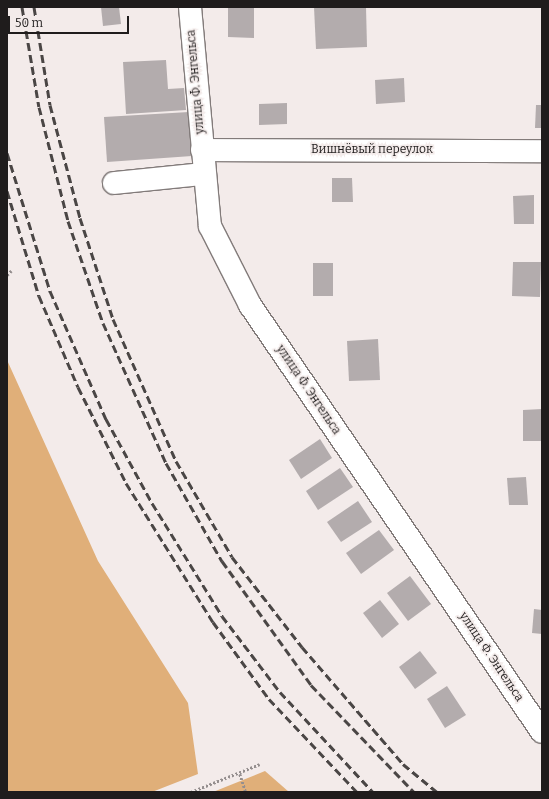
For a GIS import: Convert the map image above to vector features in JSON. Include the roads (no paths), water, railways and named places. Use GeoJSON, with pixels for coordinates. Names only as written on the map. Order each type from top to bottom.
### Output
{"type":"FeatureCollection","features":[{"type":"Feature","properties":{"kind":"street","name":"улица Ф. Энгельса"},"geometry":{"type":"LineString","coordinates":[[190,7],[203,174],[210,226],[250,305],[541,730]]}},
{"type":"Feature","properties":{"kind":"street","name":"Вишнёвый переулок"},"geometry":{"type":"LineString","coordinates":[[202,150],[542,151]]}},
{"type":"Feature","properties":{"kind":"street"},"geometry":{"type":"LineString","coordinates":[[114,183],[203,174]]}},
{"type":"Feature","properties":{"kind":"railway"},"geometry":{"type":"LineString","coordinates":[[22,7],[39,107],[68,221],[103,323],[166,463],[222,561],[311,685],[414,792]]}},
{"type":"Feature","properties":{"kind":"railway"},"geometry":{"type":"LineString","coordinates":[[34,7],[50,105],[80,218],[113,319],[176,461],[232,557],[302,647],[403,764],[437,792]]}},
{"type":"Feature","properties":{"kind":"railway"},"geometry":{"type":"LineString","coordinates":[[7,153],[50,291],[106,419],[152,503],[222,616],[280,692],[373,792]]}},
{"type":"Feature","properties":{"kind":"railway"},"geometry":{"type":"LineString","coordinates":[[7,191],[39,296],[78,387],[126,483],[213,622],[269,699],[357,792]]}}]}
